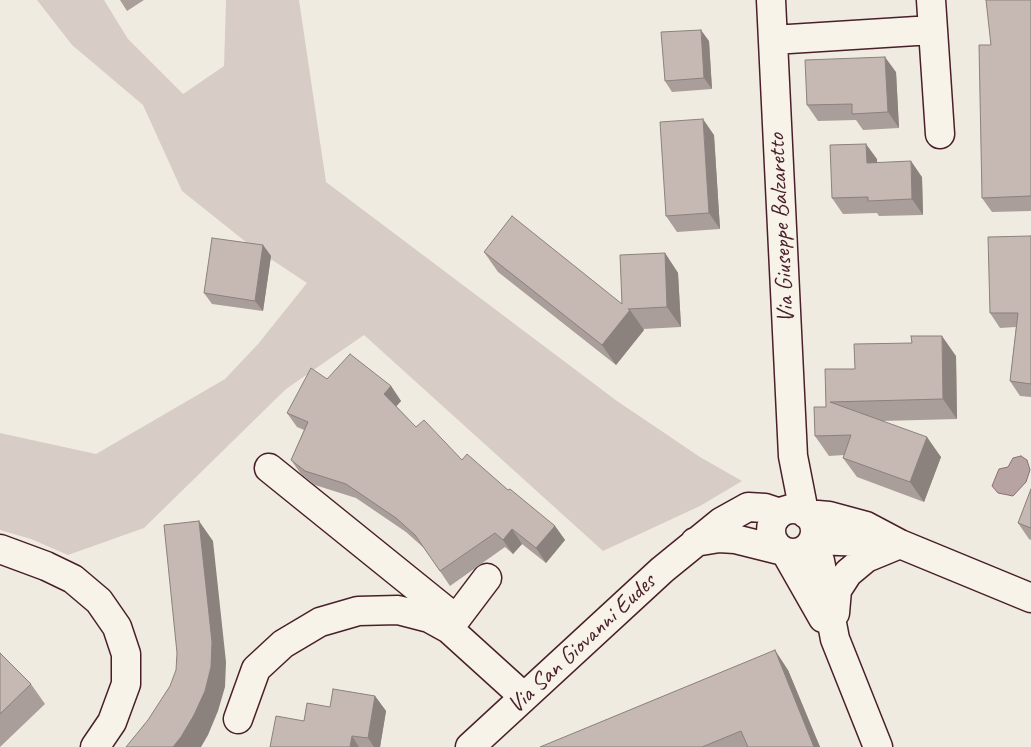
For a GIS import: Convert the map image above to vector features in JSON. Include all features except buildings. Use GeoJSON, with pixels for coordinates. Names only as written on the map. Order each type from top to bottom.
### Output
{"type":"FeatureCollection","features":[{"type":"Feature","properties":{"kind":"street","name":"Via Giuseppe Balzaretto"},"geometry":{"type":"LineString","coordinates":[[771,0],[793,456],[794,512]]}},
{"type":"Feature","properties":{"kind":"street"},"geometry":{"type":"LineString","coordinates":[[931,0],[940,134]]}},
{"type":"Feature","properties":{"kind":"street"},"geometry":{"type":"LineString","coordinates":[[773,40],[932,30]]}},
{"type":"Feature","properties":{"kind":"street"},"geometry":{"type":"LineString","coordinates":[[269,468],[453,624],[524,697]]}},
{"type":"Feature","properties":{"kind":"street","name":"Via San Giovanni Eudes"},"geometry":{"type":"LineString","coordinates":[[470,747],[695,542],[726,519],[748,507],[794,512],[858,523],[900,544],[1031,598]]}},
{"type":"Feature","properties":{"kind":"street"},"geometry":{"type":"LineString","coordinates":[[835,639],[820,560],[813,542],[814,526],[794,512],[772,523],[770,531],[773,541],[785,552],[835,639],[878,747]]}},
{"type":"Feature","properties":{"kind":"street"},"geometry":{"type":"LineString","coordinates":[[695,542],[719,538],[735,539],[785,552],[803,551],[813,542],[900,544]]}},
{"type":"Feature","properties":{"kind":"street"},"geometry":{"type":"LineString","coordinates":[[835,639],[836,598],[842,581],[852,569],[866,558],[900,544]]}},
{"type":"Feature","properties":{"kind":"street"},"geometry":{"type":"LineString","coordinates":[[0,549],[46,566],[73,580],[99,602],[117,627],[126,654],[126,684],[116,714],[94,747]]}},
{"type":"Feature","properties":{"kind":"street"},"geometry":{"type":"LineString","coordinates":[[453,624],[487,578]]}},
{"type":"Feature","properties":{"kind":"street"},"geometry":{"type":"LineString","coordinates":[[238,719],[256,669],[283,644],[320,622],[358,611],[398,610],[453,624]]}},
{"type":"Feature","properties":{"kind":"shaded area"},"geometry":{"type":"Polygon","coordinates":[[[37,0],[104,0],[128,39],[183,94],[224,66],[226,0],[299,0],[326,182],[617,401],[700,457],[742,481],[700,506],[603,551],[364,335],[286,389],[144,528],[68,555],[31,539],[0,530],[0,433],[96,454],[225,379],[258,344],[307,283],[251,246],[182,191],[143,105],[72,45],[37,0]]]}},
{"type":"Feature","properties":{"kind":"shaded area"},"geometry":{"type":"Polygon","coordinates":[[[1021,456],[1027,460],[1030,470],[1026,482],[1013,496],[998,493],[992,486],[999,469],[1008,467],[1013,458],[1021,456]]]}}]}
